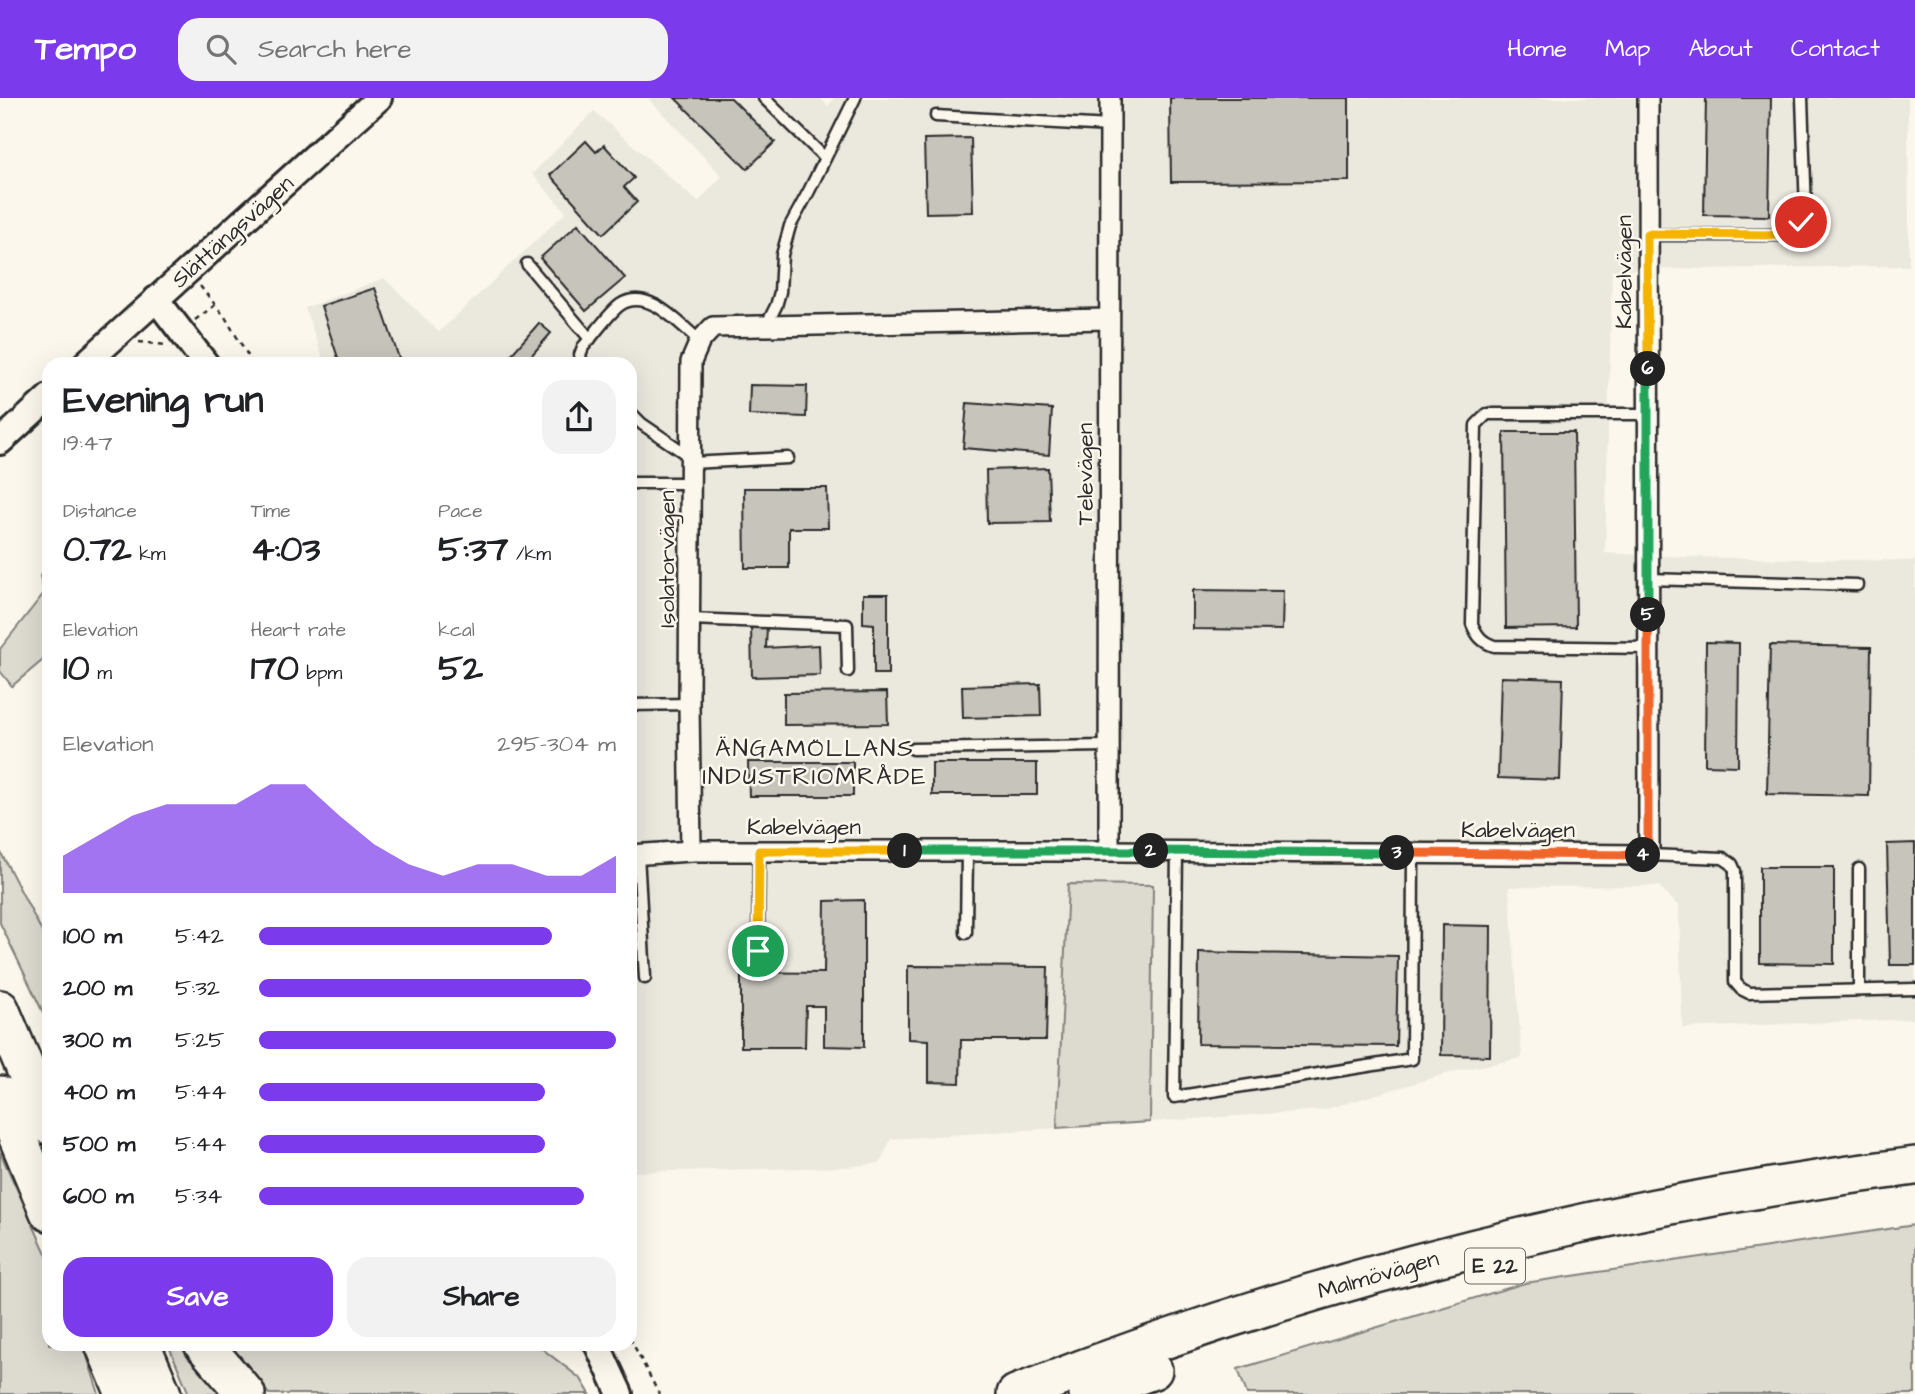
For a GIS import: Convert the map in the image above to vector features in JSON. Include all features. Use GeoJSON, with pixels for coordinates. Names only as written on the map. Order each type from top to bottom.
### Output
{"type":"FeatureCollection","features":[{"type":"Feature","properties":{"kind":"highway"},"geometry":{"type":"LineString","coordinates":[[0,1009],[42,1084]]}},
{"type":"Feature","properties":{"kind":"highway"},"geometry":{"type":"LineString","coordinates":[[0,1009],[42,1108]]}},
{"type":"Feature","properties":{"kind":"highway"},"geometry":{"type":"LineString","coordinates":[[0,1095],[42,1195]]}},
{"type":"Feature","properties":{"kind":"highway","name":"Malmövägen"},"geometry":{"type":"LineString","coordinates":[[1016,1394],[1235,1315],[1475,1246],[1700,1198],[1818,1178],[1915,1166]]}},
{"type":"Feature","properties":{"kind":"highway","name":"Malmövägen"},"geometry":{"type":"LineString","coordinates":[[1088,1394],[1245,1338],[1384,1295],[1492,1267],[1705,1220],[1915,1189]]}},
{"type":"Feature","properties":{"kind":"highway"},"geometry":{"type":"LineString","coordinates":[[107,1351],[125,1394]]}},
{"type":"Feature","properties":{"kind":"highway"},"geometry":{"type":"LineString","coordinates":[[144,1351],[162,1394]]}},
{"type":"Feature","properties":{"kind":"highway"},"geometry":{"type":"LineString","coordinates":[[209,1351],[246,1394]]}},
{"type":"Feature","properties":{"kind":"street","name":"Slättängsvägen"},"geometry":{"type":"LineString","coordinates":[[93,357],[379,98]]}},
{"type":"Feature","properties":{"kind":"street","name":"Televägen"},"geometry":{"type":"LineString","coordinates":[[1108,851],[1110,98]]}},
{"type":"Feature","properties":{"kind":"street","name":"Kabelvägen"},"geometry":{"type":"LineString","coordinates":[[637,854],[691,851],[1177,851],[1648,855],[1648,98]]}},
{"type":"Feature","properties":{"kind":"street"},"geometry":{"type":"LineString","coordinates":[[156,299],[201,357]]}},
{"type":"Feature","properties":{"kind":"street"},"geometry":{"type":"LineString","coordinates":[[700,341],[713,327],[1109,319]]}},
{"type":"Feature","properties":{"kind":"street","name":"Isolatorvägen"},"geometry":{"type":"LineString","coordinates":[[691,851],[691,362],[700,341]]}},
{"type":"Feature","properties":{"kind":"street"},"geometry":{"type":"LineString","coordinates":[[0,442],[42,403]]}},
{"type":"Feature","properties":{"kind":"street"},"geometry":{"type":"LineString","coordinates":[[600,1351],[620,1394]]}},
{"type":"Feature","properties":{"kind":"lane"},"geometry":{"type":"LineString","coordinates":[[764,98],[825,158]]}},
{"type":"Feature","properties":{"kind":"lane"},"geometry":{"type":"LineString","coordinates":[[765,326],[780,292],[782,255],[790,226],[855,98]]}},
{"type":"Feature","properties":{"kind":"lane"},"geometry":{"type":"LineString","coordinates":[[1647,234],[1781,235],[1794,230],[1806,211],[1801,98]]}},
{"type":"Feature","properties":{"kind":"lane"},"geometry":{"type":"LineString","coordinates":[[936,116],[1110,126]]}},
{"type":"Feature","properties":{"kind":"lane"},"geometry":{"type":"LineString","coordinates":[[527,264],[590,339]]}},
{"type":"Feature","properties":{"kind":"lane"},"geometry":{"type":"LineString","coordinates":[[580,357],[583,347],[620,305],[640,300],[652,302],[700,341]]}},
{"type":"Feature","properties":{"kind":"lane"},"geometry":{"type":"LineString","coordinates":[[1648,414],[1487,414],[1480,419],[1476,425],[1472,624],[1476,635],[1485,643],[1494,646],[1648,648]]}},
{"type":"Feature","properties":{"kind":"lane"},"geometry":{"type":"LineString","coordinates":[[637,419],[690,467]]}},
{"type":"Feature","properties":{"kind":"lane"},"geometry":{"type":"LineString","coordinates":[[637,481],[690,467],[788,458]]}},
{"type":"Feature","properties":{"kind":"lane"},"geometry":{"type":"LineString","coordinates":[[1648,579],[1857,585]]}},
{"type":"Feature","properties":{"kind":"lane"},"geometry":{"type":"LineString","coordinates":[[690,619],[847,625],[848,671]]}},
{"type":"Feature","properties":{"kind":"lane"},"geometry":{"type":"LineString","coordinates":[[637,705],[689,704]]}},
{"type":"Feature","properties":{"kind":"lane"},"geometry":{"type":"LineString","coordinates":[[913,749],[1108,746]]}},
{"type":"Feature","properties":{"kind":"lane"},"geometry":{"type":"LineString","coordinates":[[758,951],[759,851]]}},
{"type":"Feature","properties":{"kind":"lane"},"geometry":{"type":"LineString","coordinates":[[966,933],[967,851]]}},
{"type":"Feature","properties":{"kind":"lane"},"geometry":{"type":"LineString","coordinates":[[1177,851],[1174,1097],[1412,1059],[1413,853]]}},
{"type":"Feature","properties":{"kind":"lane"},"geometry":{"type":"LineString","coordinates":[[1648,855],[1723,858],[1732,864],[1735,871],[1735,982],[1741,989],[1749,993],[1915,989]]}},
{"type":"Feature","properties":{"kind":"lane"},"geometry":{"type":"LineString","coordinates":[[1859,990],[1860,869]]}},
{"type":"Feature","properties":{"kind":"lane"},"geometry":{"type":"LineString","coordinates":[[637,888],[645,978]]}},
{"type":"Feature","properties":{"kind":"path"},"geometry":{"type":"LineString","coordinates":[[129,344],[148,342],[165,346],[215,305]]}},
{"type":"Feature","properties":{"kind":"path"},"geometry":{"type":"LineString","coordinates":[[637,1351],[659,1394]]}},
{"type":"Feature","properties":{"kind":"shaded area"},"geometry":{"type":"Polygon","coordinates":[[[648,98],[820,98],[828,106],[834,98],[1908,98],[1909,266],[1612,270],[1605,553],[1915,561],[1915,1019],[1682,1028],[1679,907],[1659,886],[1509,887],[1522,1058],[1456,1071],[1323,1110],[1150,1122],[1153,885],[1069,884],[1057,1128],[891,1139],[880,1163],[847,1167],[637,1172],[637,357],[322,357],[305,308],[384,278],[439,332],[566,212],[532,174],[594,111],[698,202],[722,176],[648,98]]]}},
{"type":"Feature","properties":{"kind":"shaded area"},"geometry":{"type":"Polygon","coordinates":[[[42,596],[42,661],[12,686],[0,671],[0,649],[42,596]]]}},
{"type":"Feature","properties":{"kind":"shaded area"},"geometry":{"type":"Polygon","coordinates":[[[0,851],[42,932],[42,1010],[0,923],[0,851]]]}},
{"type":"Feature","properties":{"kind":"shaded area"},"geometry":{"type":"Polygon","coordinates":[[[1068,884],[1153,885],[1150,1122],[1057,1128],[1068,884]]]}},
{"type":"Feature","properties":{"kind":"shaded area"},"geometry":{"type":"Polygon","coordinates":[[[0,1152],[42,1245],[42,1351],[85,1351],[99,1394],[0,1394],[0,1152]]]}},
{"type":"Feature","properties":{"kind":"shaded area"},"geometry":{"type":"Polygon","coordinates":[[[1915,1225],[1915,1394],[1247,1394],[1238,1369],[1525,1283],[1915,1225]]]}},
{"type":"Feature","properties":{"kind":"shaded area"},"geometry":{"type":"Polygon","coordinates":[[[171,1351],[192,1351],[226,1394],[189,1394],[171,1351]]]}},
{"type":"Feature","properties":{"kind":"shaded area"},"geometry":{"type":"Polygon","coordinates":[[[232,1351],[545,1351],[581,1379],[590,1394],[269,1394],[232,1351]]]}},
{"type":"Feature","properties":{"kind":"building"},"geometry":{"type":"Polygon","coordinates":[[[675,98],[731,98],[775,142],[747,169],[675,98]]]}},
{"type":"Feature","properties":{"kind":"building"},"geometry":{"type":"Polygon","coordinates":[[[1170,98],[1349,98],[1349,181],[1171,182],[1170,98]]]}},
{"type":"Feature","properties":{"kind":"building"},"geometry":{"type":"Polygon","coordinates":[[[1706,98],[1771,98],[1769,216],[1704,215],[1706,98]]]}},
{"type":"Feature","properties":{"kind":"building"},"geometry":{"type":"Polygon","coordinates":[[[971,138],[973,212],[926,213],[924,139],[971,138]]]}},
{"type":"Feature","properties":{"kind":"building"},"geometry":{"type":"Polygon","coordinates":[[[586,141],[596,152],[604,145],[634,178],[624,187],[637,202],[603,234],[550,175],[586,141]]]}},
{"type":"Feature","properties":{"kind":"building"},"geometry":{"type":"Polygon","coordinates":[[[578,224],[625,278],[586,311],[540,258],[578,224]]]}},
{"type":"Feature","properties":{"kind":"building"},"geometry":{"type":"Polygon","coordinates":[[[375,288],[399,357],[338,357],[321,306],[375,288]]]}},
{"type":"Feature","properties":{"kind":"building"},"geometry":{"type":"Polygon","coordinates":[[[539,323],[551,333],[530,357],[509,357],[539,323]]]}},
{"type":"Feature","properties":{"kind":"building"},"geometry":{"type":"Polygon","coordinates":[[[750,385],[807,386],[806,417],[749,415],[750,385]]]}},
{"type":"Feature","properties":{"kind":"building"},"geometry":{"type":"Polygon","coordinates":[[[967,403],[1052,409],[1049,455],[963,448],[967,403]]]}},
{"type":"Feature","properties":{"kind":"building"},"geometry":{"type":"Polygon","coordinates":[[[1504,432],[1574,432],[1576,627],[1506,628],[1504,432]]]}},
{"type":"Feature","properties":{"kind":"building"},"geometry":{"type":"Polygon","coordinates":[[[1048,468],[1050,522],[987,523],[986,470],[1048,468]]]}},
{"type":"Feature","properties":{"kind":"building"},"geometry":{"type":"Polygon","coordinates":[[[744,488],[827,488],[828,528],[789,528],[789,568],[745,568],[744,488]]]}},
{"type":"Feature","properties":{"kind":"building"},"geometry":{"type":"Polygon","coordinates":[[[1193,590],[1283,591],[1282,630],[1193,629],[1193,590]]]}},
{"type":"Feature","properties":{"kind":"building"},"geometry":{"type":"Polygon","coordinates":[[[863,594],[888,594],[888,674],[874,674],[874,624],[863,623],[863,594]]]}},
{"type":"Feature","properties":{"kind":"building"},"geometry":{"type":"Polygon","coordinates":[[[751,625],[767,625],[766,648],[819,645],[820,675],[752,677],[751,625]]]}},
{"type":"Feature","properties":{"kind":"building"},"geometry":{"type":"Polygon","coordinates":[[[1706,642],[1739,643],[1738,766],[1705,765],[1706,642]]]}},
{"type":"Feature","properties":{"kind":"building"},"geometry":{"type":"Polygon","coordinates":[[[1770,645],[1871,647],[1869,796],[1767,794],[1770,645]]]}},
{"type":"Feature","properties":{"kind":"building"},"geometry":{"type":"Polygon","coordinates":[[[1501,677],[1563,679],[1560,780],[1498,778],[1501,677]]]}},
{"type":"Feature","properties":{"kind":"building"},"geometry":{"type":"Polygon","coordinates":[[[1040,684],[1041,716],[963,718],[962,686],[1040,684]]]}},
{"type":"Feature","properties":{"kind":"building"},"geometry":{"type":"Polygon","coordinates":[[[887,692],[888,724],[784,725],[784,693],[887,692]]]}},
{"type":"Feature","properties":{"kind":"building"},"geometry":{"type":"Polygon","coordinates":[[[748,762],[853,762],[853,796],[749,796],[748,762]]]}},
{"type":"Feature","properties":{"kind":"building"},"geometry":{"type":"Polygon","coordinates":[[[932,763],[1037,763],[1037,795],[932,795],[932,763]]]}},
{"type":"Feature","properties":{"kind":"building"},"geometry":{"type":"Polygon","coordinates":[[[1915,843],[1915,965],[1890,965],[1887,844],[1915,843]]]}},
{"type":"Feature","properties":{"kind":"building"},"geometry":{"type":"Polygon","coordinates":[[[1760,867],[1834,867],[1834,964],[1760,963],[1760,867]]]}},
{"type":"Feature","properties":{"kind":"building"},"geometry":{"type":"Polygon","coordinates":[[[864,900],[864,1047],[824,1046],[824,1006],[806,1006],[805,1047],[741,1047],[741,972],[824,973],[825,901],[864,900]]]}},
{"type":"Feature","properties":{"kind":"building"},"geometry":{"type":"Polygon","coordinates":[[[1442,925],[1491,926],[1490,1056],[1441,1055],[1442,925]]]}},
{"type":"Feature","properties":{"kind":"building"},"geometry":{"type":"Polygon","coordinates":[[[1199,952],[1398,956],[1396,1046],[1198,1044],[1199,952]]]}},
{"type":"Feature","properties":{"kind":"building"},"geometry":{"type":"Polygon","coordinates":[[[908,966],[1048,967],[1046,1040],[961,1040],[960,1083],[929,1082],[929,1040],[908,1039],[908,966]]]}},
{"type":"Feature","properties":{"kind":"district","name":"ÄNGAMÖLLANS INDUSTRIOMRÅDE"},"geometry":{"type":"Point","coordinates":[815,762]}},
{"type":"Feature","properties":{"kind":"route"},"geometry":{"type":"LineString","coordinates":[[758,951],[759,851],[1648,855],[1647,234],[1781,235],[1794,230],[1801,222]]}}]}
